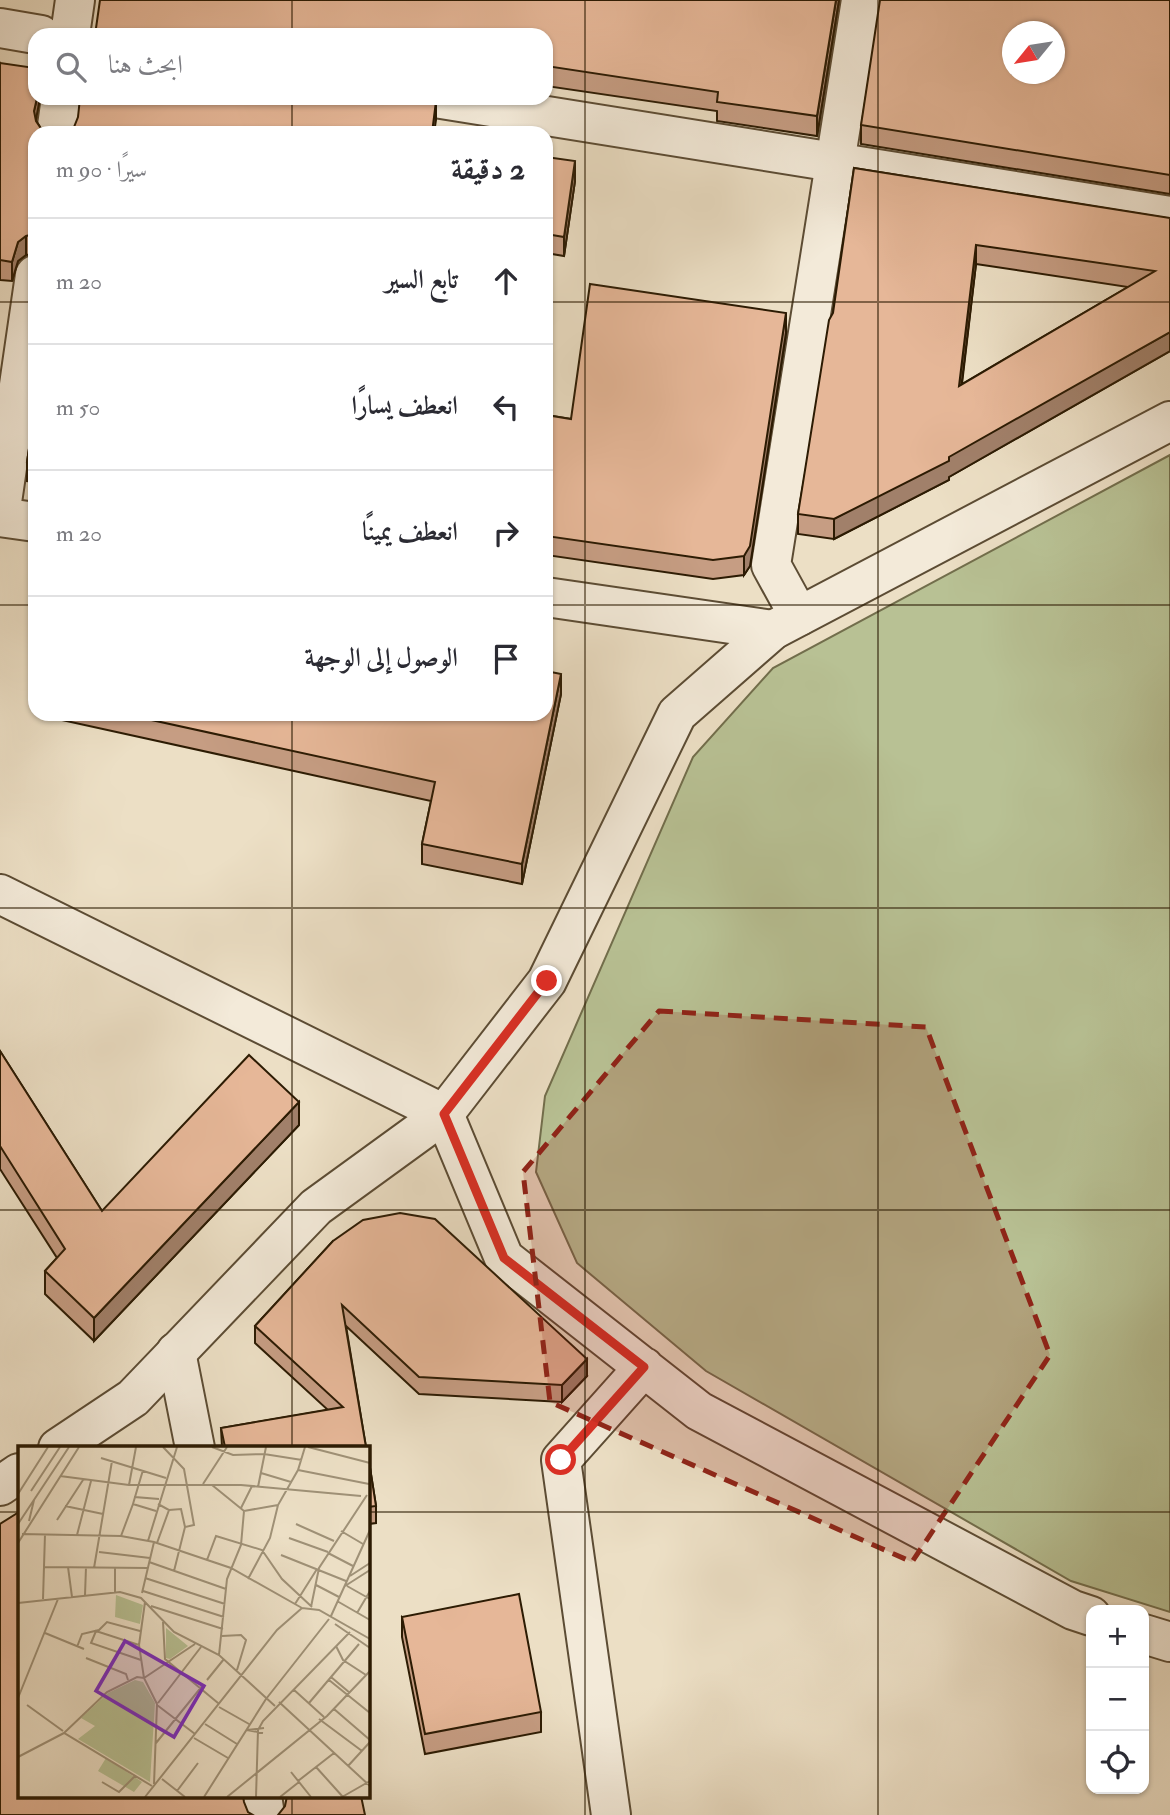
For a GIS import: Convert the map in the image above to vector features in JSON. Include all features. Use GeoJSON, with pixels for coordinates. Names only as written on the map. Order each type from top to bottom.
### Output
{"type":"FeatureCollection","features":[{"type":"Feature","properties":{"kind":"street"},"geometry":{"type":"LineString","coordinates":[[71,28],[75,0]]}},
{"type":"Feature","properties":{"kind":"street"},"geometry":{"type":"LineString","coordinates":[[786,623],[771,565],[861,0]]}},
{"type":"Feature","properties":{"kind":"street"},"geometry":{"type":"LineString","coordinates":[[0,28],[28,33]]}},
{"type":"Feature","properties":{"kind":"street"},"geometry":{"type":"LineString","coordinates":[[57,126],[60,105]]}},
{"type":"Feature","properties":{"kind":"street"},"geometry":{"type":"LineString","coordinates":[[479,105],[1170,216]]}},
{"type":"Feature","properties":{"kind":"street"},"geometry":{"type":"LineString","coordinates":[[28,323],[0,516],[28,521]]}},
{"type":"Feature","properties":{"kind":"street"},"geometry":{"type":"LineString","coordinates":[[60,1446],[132,1398],[316,1207],[444,1114],[547,981],[677,714],[786,623],[1170,421]]}},
{"type":"Feature","properties":{"kind":"street"},"geometry":{"type":"LineString","coordinates":[[553,598],[786,623]]}},
{"type":"Feature","properties":{"kind":"street"},"geometry":{"type":"LineString","coordinates":[[0,894],[444,1114],[504,1258],[699,1411],[1073,1610],[1086,1614]]}},
{"type":"Feature","properties":{"kind":"street"},"geometry":{"type":"LineString","coordinates":[[176,1352],[195,1446]]}},
{"type":"Feature","properties":{"kind":"street"},"geometry":{"type":"LineString","coordinates":[[611,1815],[561,1460],[644,1367]]}},
{"type":"Feature","properties":{"kind":"street"},"geometry":{"type":"LineString","coordinates":[[0,1486],[18,1474]]}},
{"type":"Feature","properties":{"kind":"street"},"geometry":{"type":"LineString","coordinates":[[1149,1635],[1170,1642]]}},
{"type":"Feature","properties":{"kind":"highlighted area"},"geometry":{"type":"Polygon","coordinates":[[[659,1011],[926,1027],[1050,1355],[912,1562],[550,1402],[523,1172],[659,1011]]]}},
{"type":"Feature","properties":{"kind":"green space"},"geometry":{"type":"Polygon","coordinates":[[[1170,455],[1170,1612],[1071,1581],[706,1371],[577,1263],[536,1172],[545,1096],[693,757],[773,668],[1170,455]]]}},
{"type":"Feature","properties":{"kind":"building"},"geometry":{"type":"Polygon","coordinates":[[[100,0],[836,0],[817,116],[717,102],[718,92],[553,67],[553,28],[96,28],[100,0]]]}},
{"type":"Feature","properties":{"kind":"building"},"geometry":{"type":"Polygon","coordinates":[[[880,0],[1170,0],[1170,175],[861,125],[880,0]]]}},
{"type":"Feature","properties":{"kind":"building"},"geometry":{"type":"Polygon","coordinates":[[[0,63],[28,67],[28,105],[35,105],[34,111],[39,126],[28,126],[28,236],[18,242],[12,262],[0,260],[0,63]]]}},
{"type":"Feature","properties":{"kind":"building"},"geometry":{"type":"Polygon","coordinates":[[[79,105],[436,105],[433,126],[74,126],[79,105]]]}},
{"type":"Feature","properties":{"kind":"building"},"geometry":{"type":"Polygon","coordinates":[[[553,158],[575,161],[564,237],[553,235],[553,158]]]}},
{"type":"Feature","properties":{"kind":"building"},"geometry":{"type":"Polygon","coordinates":[[[854,168],[1170,218],[1170,332],[949,457],[949,461],[834,519],[798,514],[829,320],[833,313],[854,168]],[[976,245],[959,386],[1155,271],[976,245]]]}},
{"type":"Feature","properties":{"kind":"building"},"geometry":{"type":"Polygon","coordinates":[[[590,284],[786,313],[750,546],[744,556],[713,560],[553,537],[553,416],[571,419],[590,284]]]}},
{"type":"Feature","properties":{"kind":"building"},"geometry":{"type":"Polygon","coordinates":[[[553,672],[561,674],[553,713],[553,672]]]}},
{"type":"Feature","properties":{"kind":"building"},"geometry":{"type":"Polygon","coordinates":[[[156,721],[551,721],[522,864],[422,844],[435,782],[156,721]]]}},
{"type":"Feature","properties":{"kind":"building"},"geometry":{"type":"Polygon","coordinates":[[[0,1051],[102,1211],[249,1055],[299,1102],[94,1318],[45,1271],[65,1249],[0,1146],[0,1051]]]}},
{"type":"Feature","properties":{"kind":"building"},"geometry":{"type":"Polygon","coordinates":[[[400,1213],[435,1219],[587,1359],[562,1385],[419,1377],[342,1305],[366,1446],[225,1446],[221,1428],[343,1407],[255,1326],[333,1241],[363,1220],[400,1213]]]}},
{"type":"Feature","properties":{"kind":"building"},"geometry":{"type":"Polygon","coordinates":[[[369,1461],[376,1506],[369,1507],[369,1461]]]}},
{"type":"Feature","properties":{"kind":"building"},"geometry":{"type":"Polygon","coordinates":[[[18,1513],[18,1798],[243,1798],[248,1812],[253,1815],[0,1815],[0,1524],[18,1513]]]}},
{"type":"Feature","properties":{"kind":"building"},"geometry":{"type":"Polygon","coordinates":[[[519,1594],[541,1712],[425,1734],[402,1617],[519,1594]]]}},
{"type":"Feature","properties":{"kind":"building"},"geometry":{"type":"Polygon","coordinates":[[[287,1798],[361,1798],[365,1815],[278,1815],[285,1806],[287,1798]]]}},
{"type":"Feature","properties":{"kind":"route"},"geometry":{"type":"LineString","coordinates":[[547,981],[444,1114],[504,1258],[644,1367],[561,1460]]}}]}
